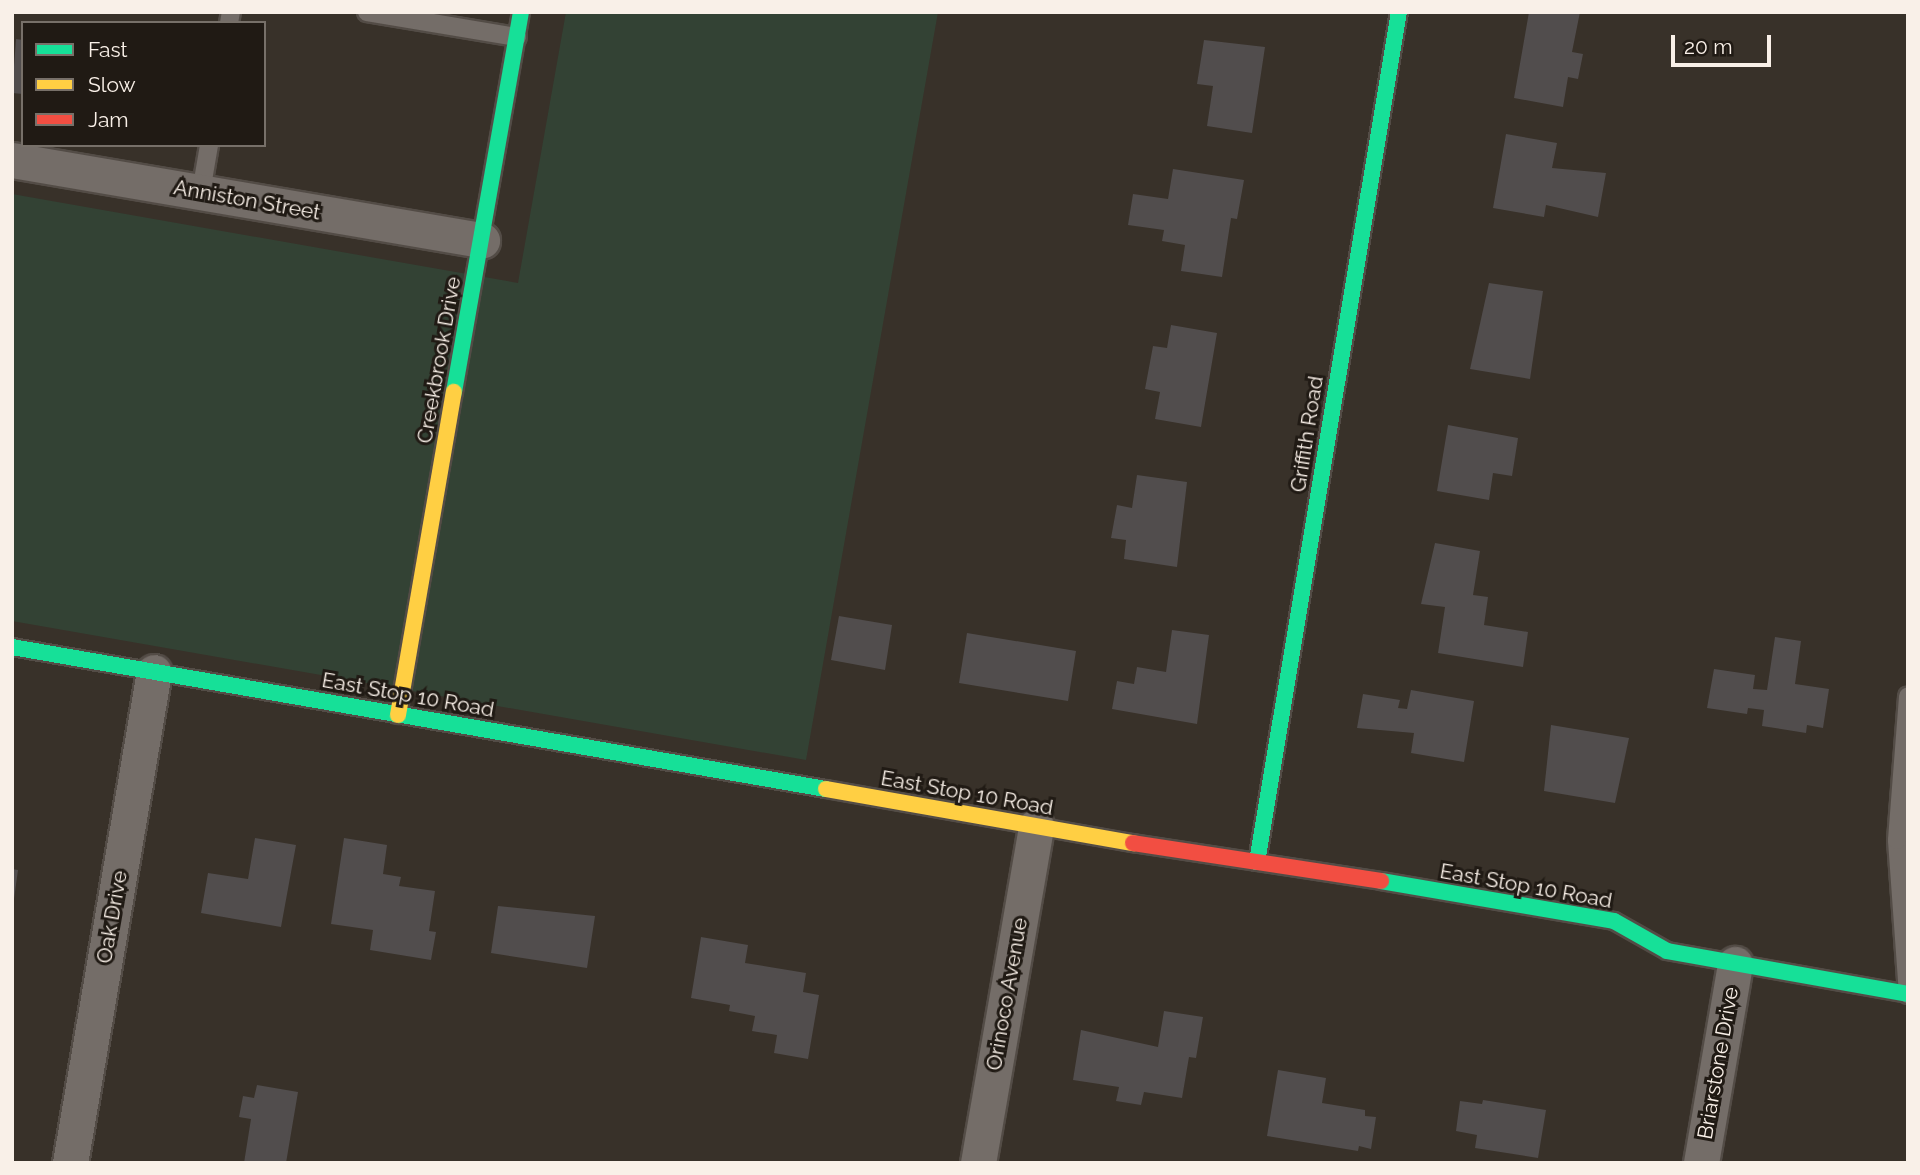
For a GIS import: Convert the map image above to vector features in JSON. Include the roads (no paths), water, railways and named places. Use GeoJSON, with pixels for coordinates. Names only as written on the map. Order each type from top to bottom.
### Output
{"type":"FeatureCollection","features":[{"type":"Feature","properties":{"kind":"street","name":"Creekbrook Drive"},"geometry":{"type":"LineString","coordinates":[[398,715],[521,12]]}},
{"type":"Feature","properties":{"kind":"street","name":"Griffith Road"},"geometry":{"type":"LineString","coordinates":[[1257,862],[1399,12]]}},
{"type":"Feature","properties":{"kind":"street","name":"Anniston Street"},"geometry":{"type":"LineString","coordinates":[[12,160],[482,240]]}},
{"type":"Feature","properties":{"kind":"street","name":"East Stop 10 Road"},"geometry":{"type":"LineString","coordinates":[[12,647],[1036,826],[1614,921],[1667,951],[1908,994]]}},
{"type":"Feature","properties":{"kind":"street","name":"Oak Drive"},"geometry":{"type":"LineString","coordinates":[[70,1163],[154,672]]}},
{"type":"Feature","properties":{"kind":"street","name":"Orinoco Avenue"},"geometry":{"type":"LineString","coordinates":[[978,1163],[1036,826]]}},
{"type":"Feature","properties":{"kind":"street","name":"Briarstone Drive"},"geometry":{"type":"LineString","coordinates":[[1701,1163],[1735,964]]}},
{"type":"Feature","properties":{"kind":"lane"},"geometry":{"type":"LineString","coordinates":[[379,13],[517,37]]}},
{"type":"Feature","properties":{"kind":"lane"},"geometry":{"type":"LineString","coordinates":[[201,192],[209,147]]}},
{"type":"Feature","properties":{"kind":"lane"},"geometry":{"type":"LineString","coordinates":[[1908,696],[1897,840],[1908,994]]}}]}
